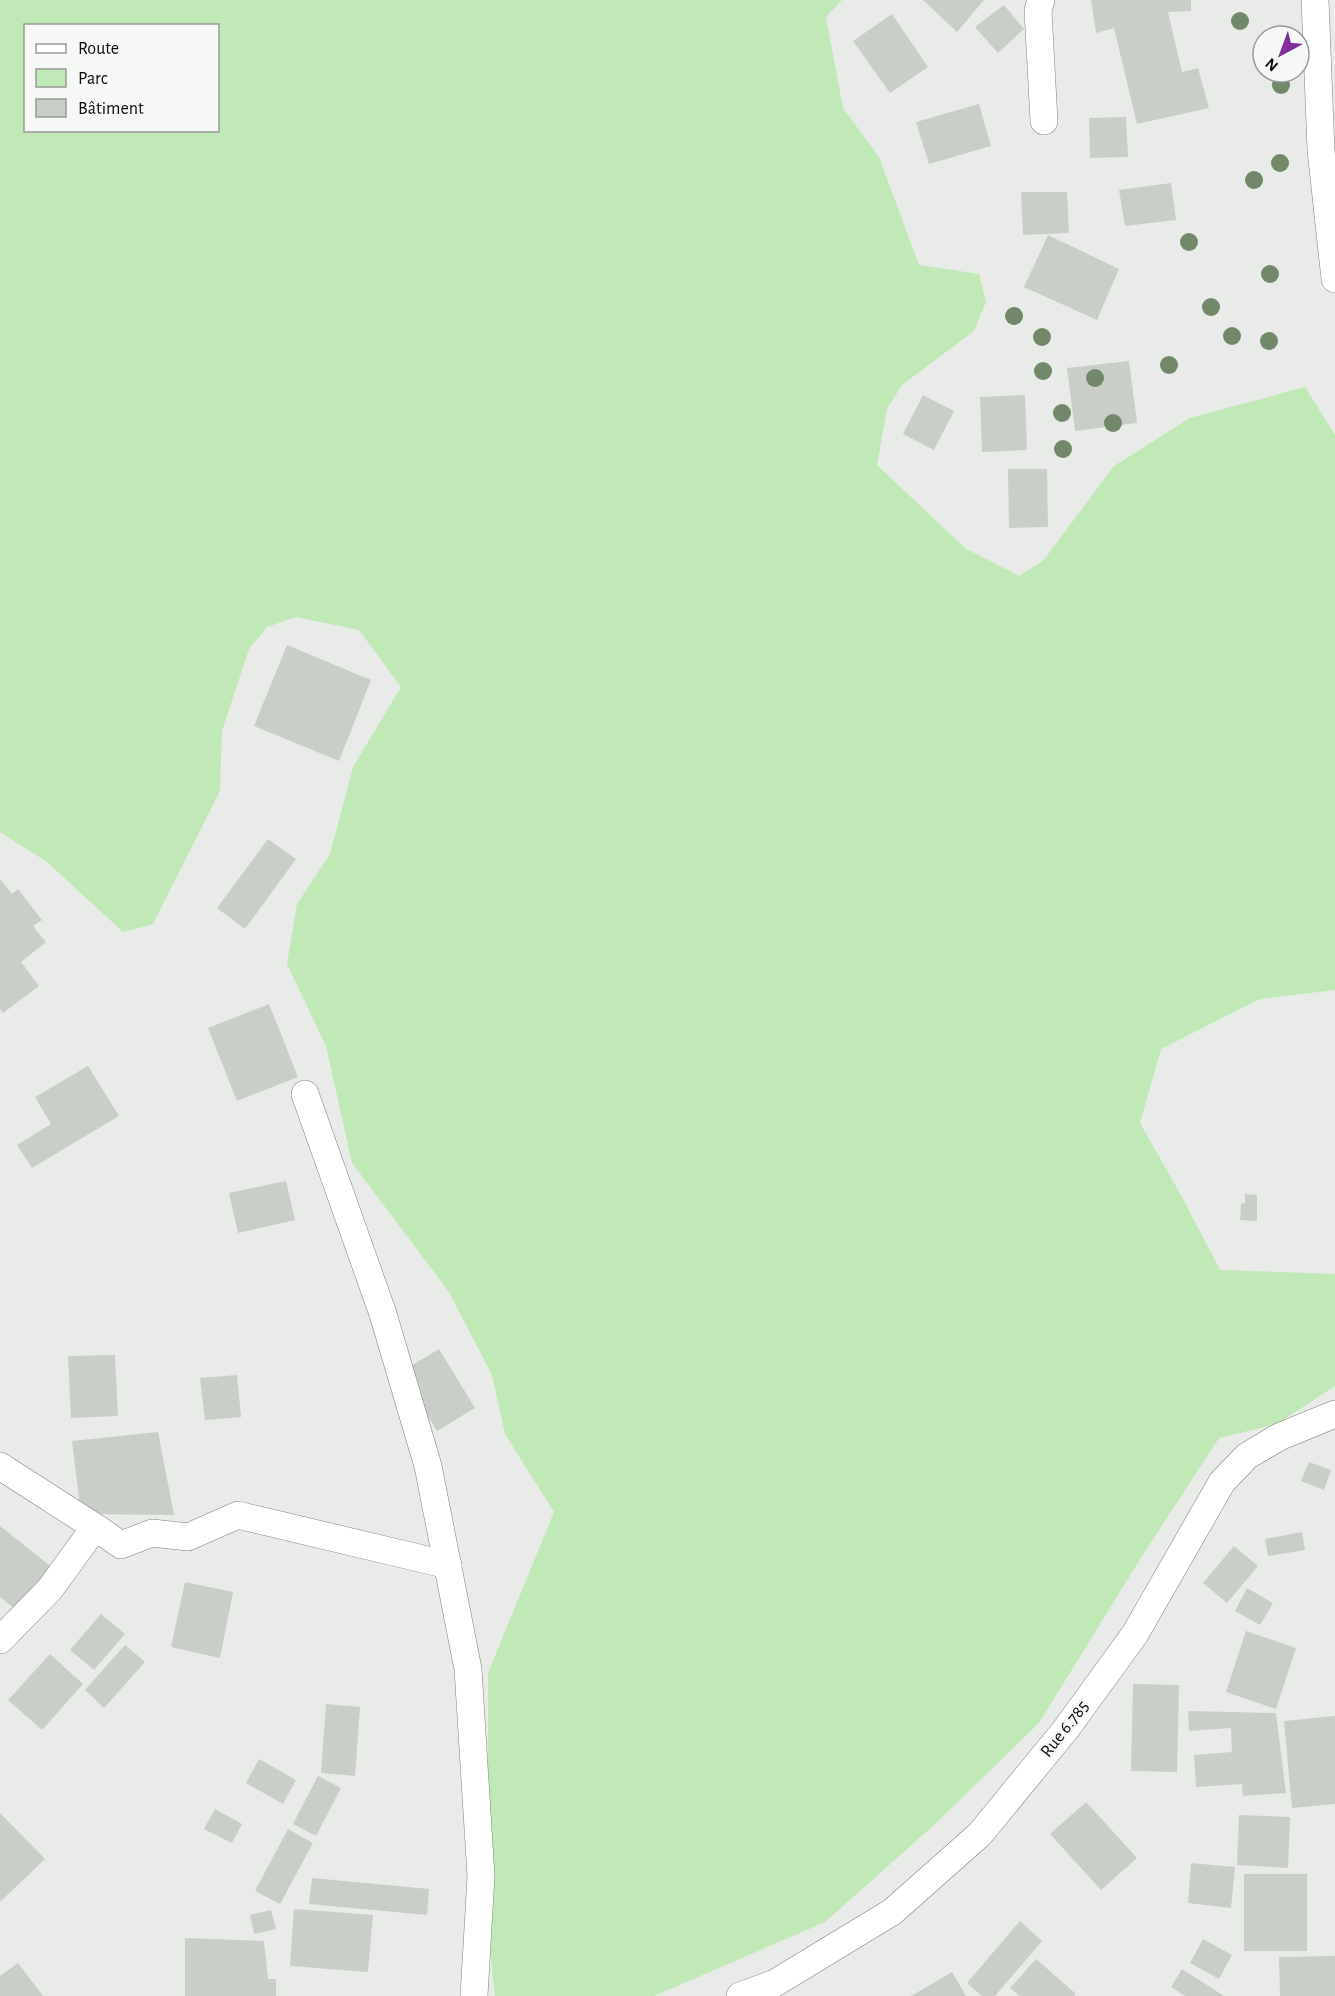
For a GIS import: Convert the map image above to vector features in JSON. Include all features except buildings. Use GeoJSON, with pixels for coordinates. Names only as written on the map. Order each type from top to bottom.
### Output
{"type":"FeatureCollection","features":[{"type":"Feature","properties":{"kind":"street"},"geometry":{"type":"LineString","coordinates":[[1041,0],[1038,11],[1044,121]]}},
{"type":"Feature","properties":{"kind":"street"},"geometry":{"type":"LineString","coordinates":[[1315,0],[1321,150],[1335,279]]}},
{"type":"Feature","properties":{"kind":"street"},"geometry":{"type":"LineString","coordinates":[[305,1094],[383,1314],[428,1466],[468,1669],[480,1865],[474,1996]]}},
{"type":"Feature","properties":{"kind":"street","name":"Rue 6.785"},"geometry":{"type":"LineString","coordinates":[[740,1996],[778,1990],[892,1912],[980,1834],[1066,1729],[1135,1634],[1222,1482],[1247,1456],[1279,1437],[1335,1413]]}},
{"type":"Feature","properties":{"kind":"street"},"geometry":{"type":"LineString","coordinates":[[0,1466],[121,1545],[152,1533],[188,1537],[238,1515],[448,1564]]}},
{"type":"Feature","properties":{"kind":"street"},"geometry":{"type":"LineString","coordinates":[[0,1640],[50,1589],[87,1538],[98,1529]]}},
{"type":"Feature","properties":{"kind":"green space"},"geometry":{"type":"Polygon","coordinates":[[[0,0],[842,0],[826,17],[843,108],[879,157],[919,265],[979,274],[986,302],[974,331],[902,385],[887,409],[877,465],[965,548],[1019,576],[1043,561],[1114,466],[1190,418],[1305,387],[1335,435],[1335,990],[1260,999],[1161,1049],[1140,1123],[1220,1270],[1335,1274],[1335,1386],[1277,1424],[1219,1438],[1142,1556],[1039,1723],[934,1825],[825,1922],[654,1996],[495,1996],[488,1934],[488,1673],[554,1512],[505,1434],[492,1375],[449,1292],[352,1163],[326,1046],[287,964],[297,904],[330,854],[353,767],[401,687],[359,630],[296,617],[267,627],[249,649],[222,731],[220,791],[153,924],[123,932],[47,862],[0,832],[0,0]]]}}]}
